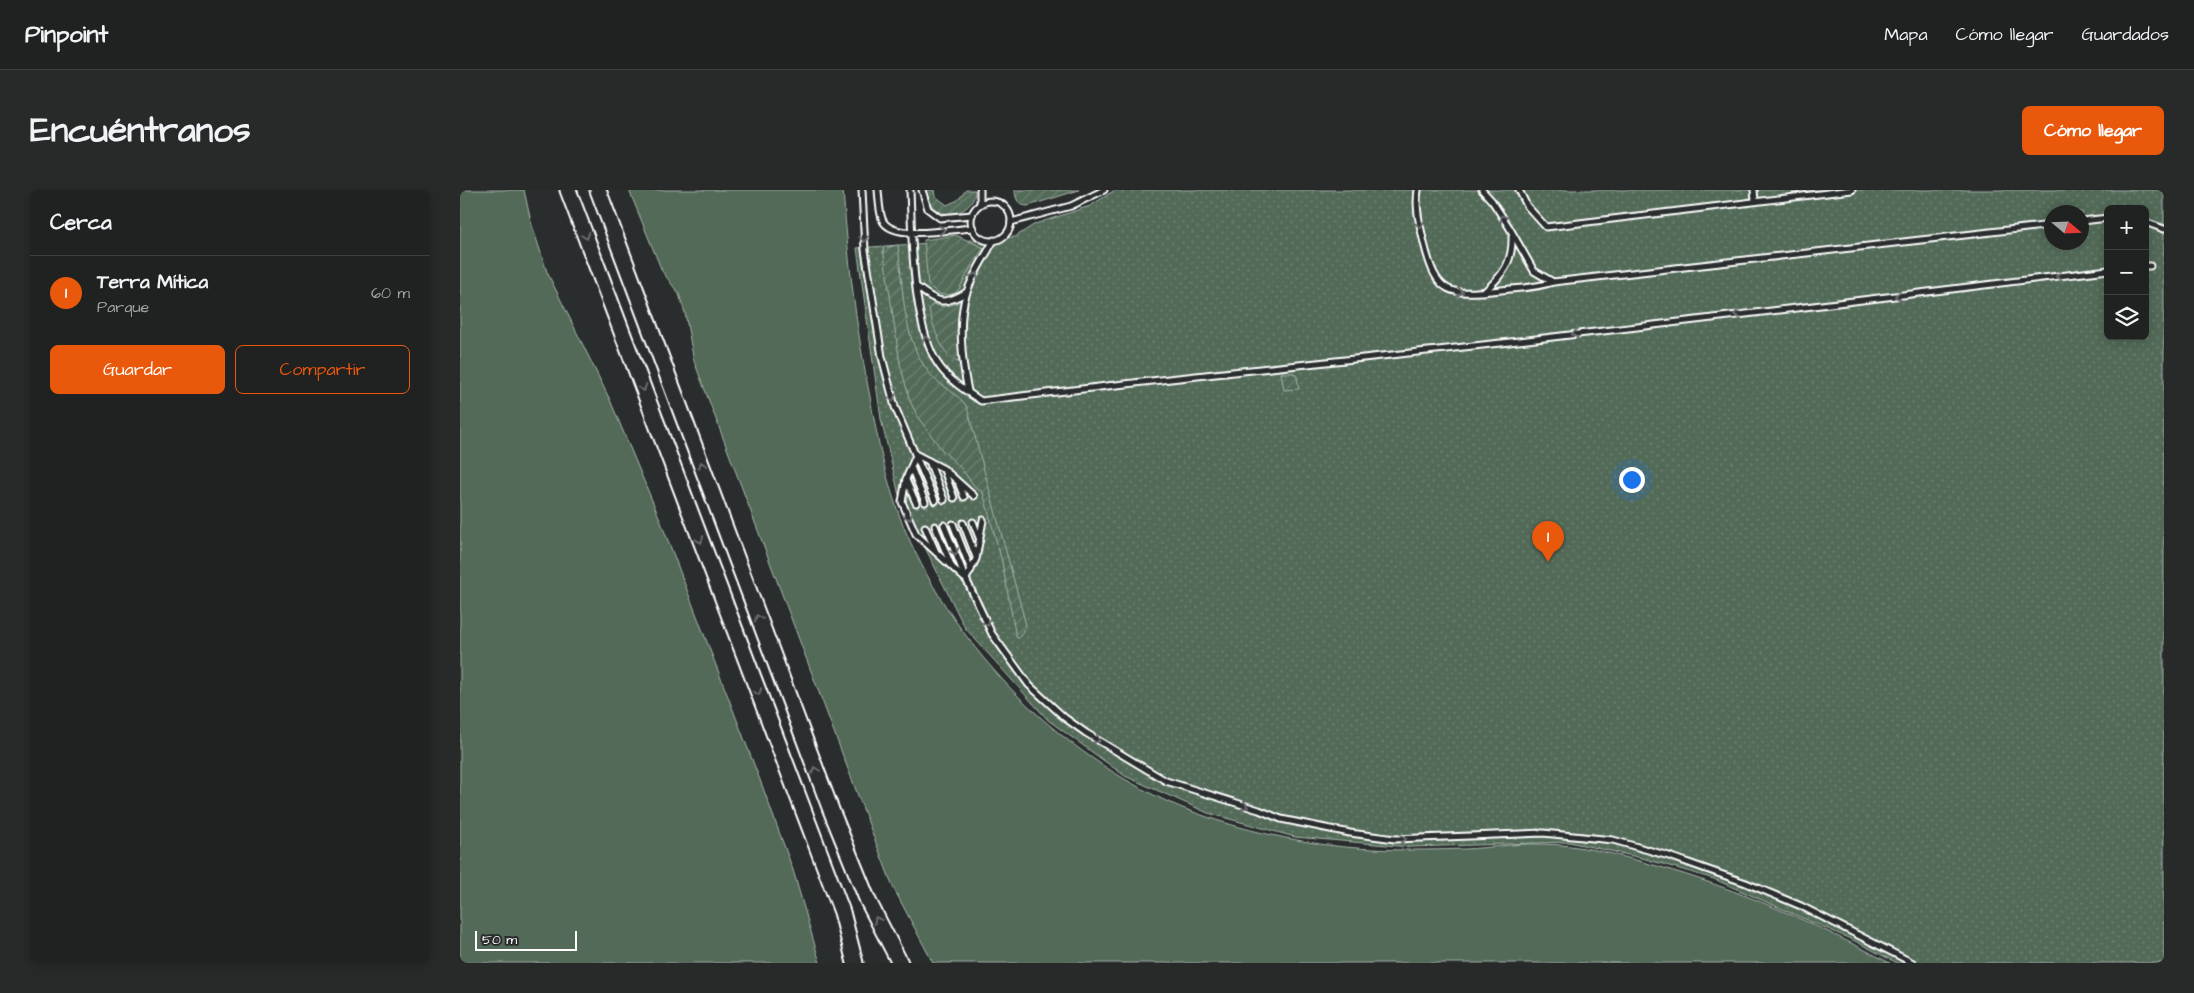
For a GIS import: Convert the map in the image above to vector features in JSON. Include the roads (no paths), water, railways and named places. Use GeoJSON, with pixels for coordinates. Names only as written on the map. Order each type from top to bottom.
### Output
{"type":"FeatureCollection","features":[{"type":"Feature","properties":{"kind":"main road"},"geometry":{"type":"LineString","coordinates":[[568,190],[842,912],[855,963]]}},
{"type":"Feature","properties":{"kind":"main road"},"geometry":{"type":"LineString","coordinates":[[598,190],[831,810],[868,901],[900,963]]}},
{"type":"Feature","properties":{"kind":"lane"},"geometry":{"type":"LineString","coordinates":[[862,190],[865,250],[882,357],[895,407],[935,501]]}},
{"type":"Feature","properties":{"kind":"lane"},"geometry":{"type":"LineString","coordinates":[[878,190],[882,220],[891,229],[911,232],[973,228]]}},
{"type":"Feature","properties":{"kind":"lane"},"geometry":{"type":"LineString","coordinates":[[910,190],[911,232],[926,342],[940,366],[952,380],[980,401],[1544,338],[1772,310],[1839,304],[2104,271]]}},
{"type":"Feature","properties":{"kind":"lane"},"geometry":{"type":"LineString","coordinates":[[922,190],[928,209],[940,218],[972,215]]}},
{"type":"Feature","properties":{"kind":"lane"},"geometry":{"type":"LineString","coordinates":[[980,190],[980,204],[972,215],[973,228],[981,238],[994,240]]}},
{"type":"Feature","properties":{"kind":"lane"},"geometry":{"type":"LineString","coordinates":[[1011,222],[1071,206],[1104,190]]}},
{"type":"Feature","properties":{"kind":"lane"},"geometry":{"type":"LineString","coordinates":[[1418,190],[1417,213],[1434,277],[1445,287],[1459,293],[1538,288],[1553,282],[2044,226]]}},
{"type":"Feature","properties":{"kind":"lane"},"geometry":{"type":"LineString","coordinates":[[1482,190],[1492,201],[1534,271],[1553,282]]}},
{"type":"Feature","properties":{"kind":"lane"},"geometry":{"type":"LineString","coordinates":[[1519,190],[1527,206],[1546,227],[1852,190]]}},
{"type":"Feature","properties":{"kind":"lane"},"geometry":{"type":"LineString","coordinates":[[1754,190],[1755,202]]}},
{"type":"Feature","properties":{"kind":"lane"},"geometry":{"type":"LineString","coordinates":[[968,392],[964,369],[962,329],[966,292],[994,240],[1005,234],[1011,222],[1004,205],[992,201],[980,204]]}},
{"type":"Feature","properties":{"kind":"lane"},"geometry":{"type":"LineString","coordinates":[[2089,220],[2104,218]]}},
{"type":"Feature","properties":{"kind":"lane"},"geometry":{"type":"LineString","coordinates":[[2149,223],[2164,229]]}},
{"type":"Feature","properties":{"kind":"lane"},"geometry":{"type":"LineString","coordinates":[[1484,292],[1500,277],[1508,266],[1512,254],[1512,233]]}},
{"type":"Feature","properties":{"kind":"lane"},"geometry":{"type":"LineString","coordinates":[[917,287],[929,297],[941,302],[956,299],[966,292]]}},
{"type":"Feature","properties":{"kind":"lane"},"geometry":{"type":"LineString","coordinates":[[916,455],[944,469],[974,496]]}},
{"type":"Feature","properties":{"kind":"lane"},"geometry":{"type":"LineString","coordinates":[[916,455],[906,479],[902,502],[916,534],[966,579]]}},
{"type":"Feature","properties":{"kind":"lane"},"geometry":{"type":"LineString","coordinates":[[929,461],[944,500]]}},
{"type":"Feature","properties":{"kind":"lane"},"geometry":{"type":"LineString","coordinates":[[911,467],[925,502]]}},
{"type":"Feature","properties":{"kind":"lane"},"geometry":{"type":"LineString","coordinates":[[944,469],[954,498]]}},
{"type":"Feature","properties":{"kind":"lane"},"geometry":{"type":"LineString","coordinates":[[906,479],[916,503]]}},
{"type":"Feature","properties":{"kind":"lane"},"geometry":{"type":"LineString","coordinates":[[958,482],[964,497]]}},
{"type":"Feature","properties":{"kind":"lane"},"geometry":{"type":"LineString","coordinates":[[966,579],[976,559],[984,520]]}},
{"type":"Feature","properties":{"kind":"lane"},"geometry":{"type":"LineString","coordinates":[[973,522],[980,540]]}},
{"type":"Feature","properties":{"kind":"lane"},"geometry":{"type":"LineString","coordinates":[[963,523],[976,559]]}},
{"type":"Feature","properties":{"kind":"lane"},"geometry":{"type":"LineString","coordinates":[[953,524],[971,570]]}},
{"type":"Feature","properties":{"kind":"lane"},"geometry":{"type":"LineString","coordinates":[[944,525],[966,579],[992,634],[1029,685],[1065,718],[1086,733],[1166,781],[1259,810],[1281,820],[1395,839],[1543,833],[1613,840],[1746,883],[1800,906],[1914,963]]}},
{"type":"Feature","properties":{"kind":"lane"},"geometry":{"type":"LineString","coordinates":[[935,526],[952,568]]}},
{"type":"Feature","properties":{"kind":"lane"},"geometry":{"type":"LineString","coordinates":[[926,527],[937,554]]}},
{"type":"Feature","properties":{"kind":"place","name":"Terra Mítica"},"geometry":{"type":"Point","coordinates":[1548,562]}}]}
